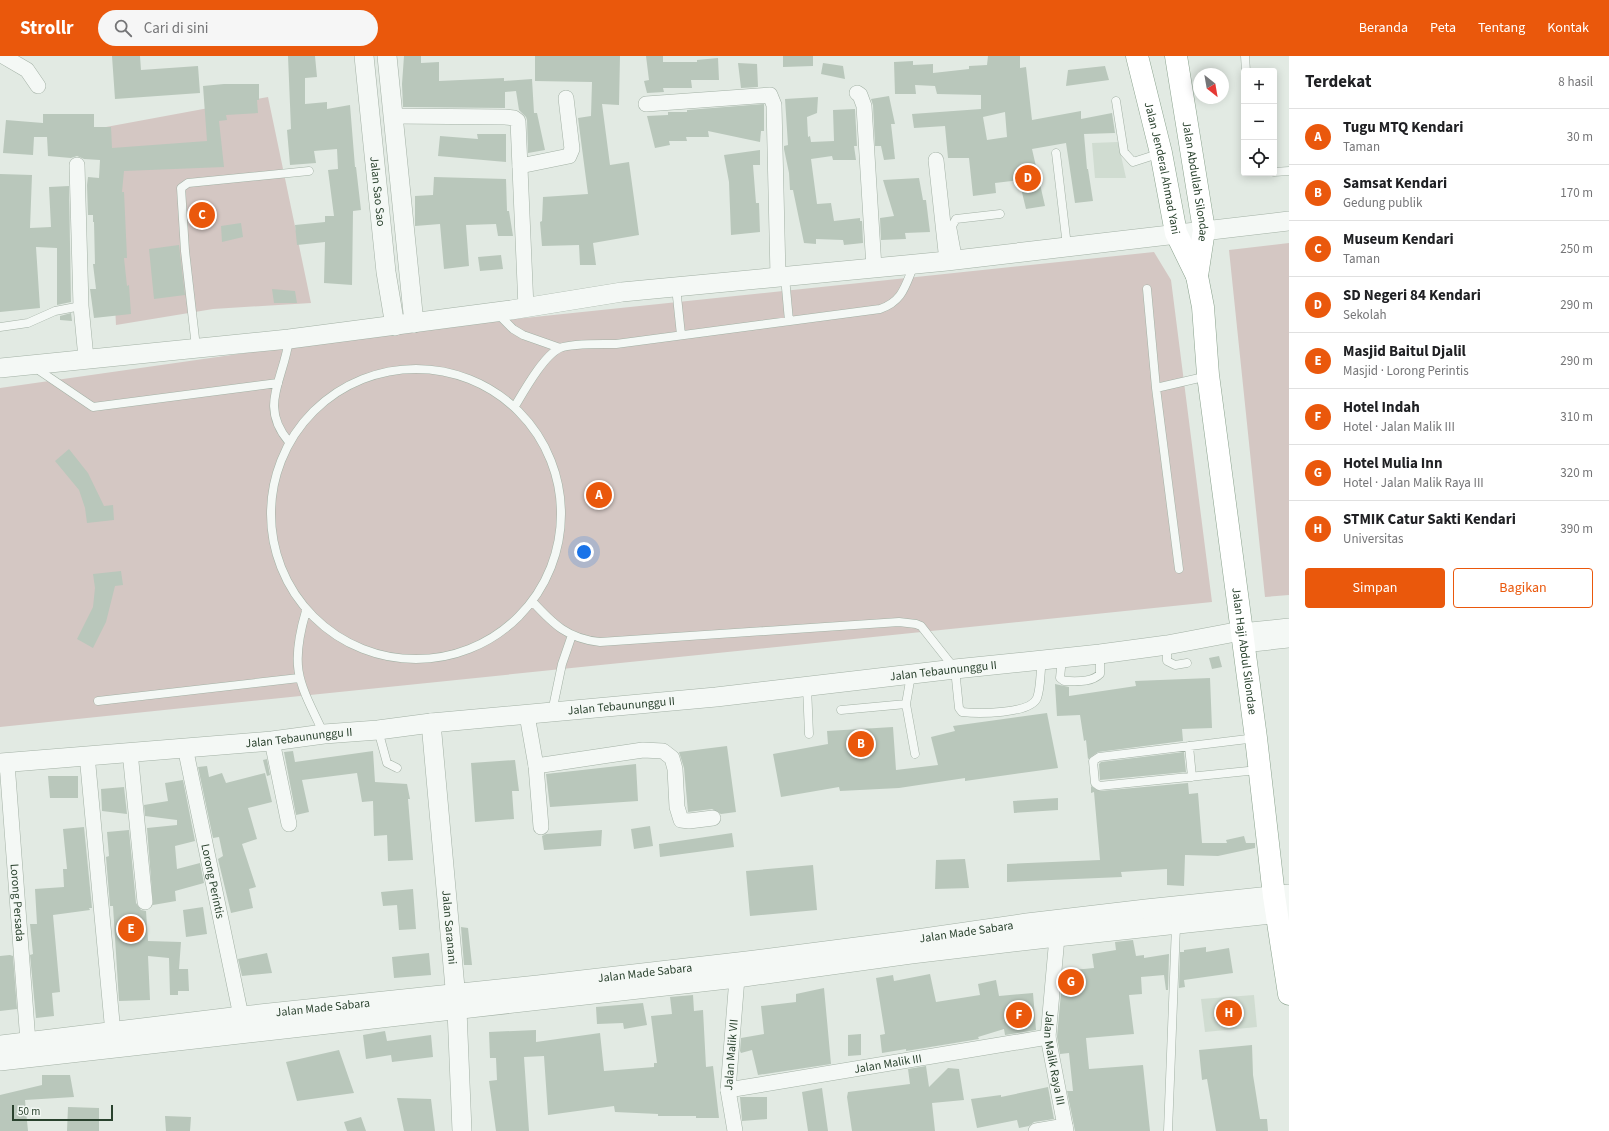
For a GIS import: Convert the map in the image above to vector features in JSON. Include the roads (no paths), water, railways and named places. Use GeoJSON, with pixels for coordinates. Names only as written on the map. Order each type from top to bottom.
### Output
{"type":"FeatureCollection","features":[{"type":"Feature","properties":{"kind":"highway","name":"Jalan Jenderal Ahmad Yani"},"geometry":{"type":"LineString","coordinates":[[1137,56],[1161,153],[1176,233],[1197,276]]}},
{"type":"Feature","properties":{"kind":"highway","name":"Jalan Abdullah Silondae"},"geometry":{"type":"LineString","coordinates":[[1176,56],[1204,230],[1197,276],[1203,307]]}},
{"type":"Feature","properties":{"kind":"highway","name":"Jalan Haji Abdul Silondae"},"geometry":{"type":"LineString","coordinates":[[1203,307],[1208,375],[1259,770],[1282,904],[1289,994]]}},
{"type":"Feature","properties":{"kind":"street"},"geometry":{"type":"LineString","coordinates":[[3,56],[27,70],[38,86]]}},
{"type":"Feature","properties":{"kind":"street","name":"Jalan Sao Sao"},"geometry":{"type":"LineString","coordinates":[[364,56],[386,272],[394,326]]}},
{"type":"Feature","properties":{"kind":"street","name":"Jalan Sao Sao"},"geometry":{"type":"LineString","coordinates":[[386,56],[407,270],[414,323]]}},
{"type":"Feature","properties":{"kind":"street"},"geometry":{"type":"LineString","coordinates":[[857,93],[860,95],[864,106],[874,268]]}},
{"type":"Feature","properties":{"kind":"street"},"geometry":{"type":"LineString","coordinates":[[646,104],[770,95],[774,105],[782,276]]}},
{"type":"Feature","properties":{"kind":"street"},"geometry":{"type":"LineString","coordinates":[[520,166],[566,157],[571,153],[566,98]]}},
{"type":"Feature","properties":{"kind":"street"},"geometry":{"type":"LineString","coordinates":[[393,116],[514,118],[518,123],[526,308]]}},
{"type":"Feature","properties":{"kind":"street"},"geometry":{"type":"LineString","coordinates":[[936,160],[953,260]]}},
{"type":"Feature","properties":{"kind":"street"},"geometry":{"type":"LineString","coordinates":[[77,165],[81,306],[86,358]]}},
{"type":"Feature","properties":{"kind":"street"},"geometry":{"type":"LineString","coordinates":[[0,368],[86,358],[289,339],[526,308],[622,292],[953,260],[1289,221]]}},
{"type":"Feature","properties":{"kind":"street"},"geometry":{"type":"LineString","coordinates":[[1242,638],[1289,626]]}},
{"type":"Feature","properties":{"kind":"street"},"geometry":{"type":"LineString","coordinates":[[1242,638],[1289,640]]}},
{"type":"Feature","properties":{"kind":"street","name":"Jalan Tebaununggu II"},"geometry":{"type":"LineString","coordinates":[[3,763],[272,741],[432,723],[716,698],[955,669],[1242,638]]}},
{"type":"Feature","properties":{"kind":"street"},"geometry":{"type":"LineString","coordinates":[[527,715],[536,766],[541,827]]}},
{"type":"Feature","properties":{"kind":"street","name":"Jalan Saranani"},"geometry":{"type":"LineString","coordinates":[[432,723],[456,1001],[462,1131]]}},
{"type":"Feature","properties":{"kind":"street"},"geometry":{"type":"LineString","coordinates":[[272,741],[289,824]]}},
{"type":"Feature","properties":{"kind":"street","name":"Lorong Perintis"},"geometry":{"type":"LineString","coordinates":[[185,747],[241,1016]]}},
{"type":"Feature","properties":{"kind":"street"},"geometry":{"type":"LineString","coordinates":[[536,766],[643,750],[663,751],[672,758],[675,769],[677,807],[678,815],[681,820],[689,821],[713,818]]}},
{"type":"Feature","properties":{"kind":"street"},"geometry":{"type":"LineString","coordinates":[[130,752],[145,902]]}},
{"type":"Feature","properties":{"kind":"street"},"geometry":{"type":"LineString","coordinates":[[87,756],[113,1033]]}},
{"type":"Feature","properties":{"kind":"street","name":"Lorong Persada"},"geometry":{"type":"LineString","coordinates":[[3,763],[24,1048]]}},
{"type":"Feature","properties":{"kind":"street","name":"Jalan Made Sabara"},"geometry":{"type":"LineString","coordinates":[[0,1045],[24,1048],[456,1001],[538,985],[746,961],[1146,909],[1282,904]]}},
{"type":"Feature","properties":{"kind":"street","name":"Jalan Made Sabara"},"geometry":{"type":"LineString","coordinates":[[0,1061],[24,1048],[113,1033],[241,1016],[456,1001],[737,978],[911,954],[1057,937],[1176,926],[1282,904]]}},
{"type":"Feature","properties":{"kind":"street","name":"Jalan Malik Raya III"},"geometry":{"type":"LineString","coordinates":[[1057,937],[1048,1037],[1065,1128]]}},
{"type":"Feature","properties":{"kind":"street","name":"Jalan Malik VII"},"geometry":{"type":"LineString","coordinates":[[735,1131],[728,1090],[737,978]]}},
{"type":"Feature","properties":{"kind":"street","name":"Jalan Malik III"},"geometry":{"type":"LineString","coordinates":[[728,1090],[1048,1037]]}},
{"type":"Feature","properties":{"kind":"street"},"geometry":{"type":"LineString","coordinates":[[1036,1131],[1065,1128]]}},
{"type":"Feature","properties":{"kind":"lane"},"geometry":{"type":"LineString","coordinates":[[1245,56],[1246,68]]}},
{"type":"Feature","properties":{"kind":"lane"},"geometry":{"type":"LineString","coordinates":[[1116,101],[1124,152],[1127,157],[1133,162],[1161,153]]}},
{"type":"Feature","properties":{"kind":"lane"},"geometry":{"type":"LineString","coordinates":[[1056,153],[1067,246]]}},
{"type":"Feature","properties":{"kind":"lane"},"geometry":{"type":"LineString","coordinates":[[196,348],[185,251],[181,188],[193,183],[309,171]]}},
{"type":"Feature","properties":{"kind":"lane"},"geometry":{"type":"LineString","coordinates":[[1277,172],[1289,171]]}},
{"type":"Feature","properties":{"kind":"lane"},"geometry":{"type":"LineString","coordinates":[[953,260],[952,226],[956,219],[1000,214]]}},
{"type":"Feature","properties":{"kind":"lane"},"geometry":{"type":"LineString","coordinates":[[496,312],[513,329],[523,335],[560,348],[586,344],[616,344],[880,309],[890,306],[899,298],[914,264]]}},
{"type":"Feature","properties":{"kind":"lane"},"geometry":{"type":"LineString","coordinates":[[782,276],[790,321]]}},
{"type":"Feature","properties":{"kind":"lane"},"geometry":{"type":"LineString","coordinates":[[676,287],[681,335]]}},
{"type":"Feature","properties":{"kind":"lane"},"geometry":{"type":"LineString","coordinates":[[1147,289],[1156,388],[1179,568]]}},
{"type":"Feature","properties":{"kind":"lane"},"geometry":{"type":"LineString","coordinates":[[0,327],[28,323],[55,311],[81,306]]}},
{"type":"Feature","properties":{"kind":"lane"},"geometry":{"type":"LineString","coordinates":[[289,339],[287,357],[274,394],[273,414],[276,424],[289,442]]}},
{"type":"Feature","properties":{"kind":"lane"},"geometry":{"type":"LineString","coordinates":[[515,406],[544,362],[560,348]]}},
{"type":"Feature","properties":{"kind":"lane"},"geometry":{"type":"LineString","coordinates":[[30,364],[93,406],[278,384]]}},
{"type":"Feature","properties":{"kind":"lane"},"geometry":{"type":"LineString","coordinates":[[412,368],[449,372],[484,385],[515,406],[538,434],[554,465],[561,501],[560,537],[549,571],[532,601],[506,628],[475,646],[440,657],[403,659],[367,652],[334,635],[306,611],[282,574],[270,530],[272,484],[289,442],[311,412],[340,389],[375,374],[412,368]]}},
{"type":"Feature","properties":{"kind":"lane"},"geometry":{"type":"LineString","coordinates":[[1156,388],[1208,375]]}},
{"type":"Feature","properties":{"kind":"lane"},"geometry":{"type":"LineString","coordinates":[[532,601],[548,619],[582,640],[617,642],[899,622],[916,624],[921,626],[955,669],[959,708],[962,712],[997,713],[1033,704],[1037,698],[1042,660]]}},
{"type":"Feature","properties":{"kind":"lane"},"geometry":{"type":"LineString","coordinates":[[306,611],[299,635],[297,663],[299,678],[324,734]]}},
{"type":"Feature","properties":{"kind":"lane"},"geometry":{"type":"LineString","coordinates":[[552,713],[562,664],[572,635]]}},
{"type":"Feature","properties":{"kind":"lane"},"geometry":{"type":"LineString","coordinates":[[1167,645],[1167,661],[1175,665],[1187,663]]}},
{"type":"Feature","properties":{"kind":"lane"},"geometry":{"type":"LineString","coordinates":[[1062,657],[1060,678],[1064,681],[1085,681],[1100,674],[1100,654]]}},
{"type":"Feature","properties":{"kind":"lane"},"geometry":{"type":"LineString","coordinates":[[911,675],[906,704],[915,754]]}},
{"type":"Feature","properties":{"kind":"lane"},"geometry":{"type":"LineString","coordinates":[[98,700],[299,678]]}},
{"type":"Feature","properties":{"kind":"lane"},"geometry":{"type":"LineString","coordinates":[[806,687],[809,734]]}},
{"type":"Feature","properties":{"kind":"lane"},"geometry":{"type":"LineString","coordinates":[[841,710],[906,704]]}},
{"type":"Feature","properties":{"kind":"lane"},"geometry":{"type":"LineString","coordinates":[[378,730],[387,763],[397,768]]}},
{"type":"Feature","properties":{"kind":"lane"},"geometry":{"type":"LineString","coordinates":[[1256,738],[1099,757],[1093,761],[1094,777],[1095,783],[1099,786],[1192,778],[1259,770]]}},
{"type":"Feature","properties":{"kind":"lane"},"geometry":{"type":"LineString","coordinates":[[1189,746],[1192,778]]}},
{"type":"Feature","properties":{"kind":"lane"},"geometry":{"type":"LineString","coordinates":[[1168,1131],[1176,926]]}},
{"type":"Feature","properties":{"kind":"place","name":"SD Negeri 84 Kendari"},"geometry":{"type":"Point","coordinates":[1028,178]}},
{"type":"Feature","properties":{"kind":"place","name":"Museum Kendari"},"geometry":{"type":"Point","coordinates":[202,215]}},
{"type":"Feature","properties":{"kind":"place","name":"Tugu MTQ Kendari"},"geometry":{"type":"Point","coordinates":[599,495]}},
{"type":"Feature","properties":{"kind":"place","name":"Samsat Kendari"},"geometry":{"type":"Point","coordinates":[861,744]}},
{"type":"Feature","properties":{"kind":"place","name":"Masjid Baitul Djalil"},"geometry":{"type":"Point","coordinates":[131,929]}},
{"type":"Feature","properties":{"kind":"place","name":"Hotel Mulia Inn"},"geometry":{"type":"Point","coordinates":[1071,982]}},
{"type":"Feature","properties":{"kind":"place","name":"STMIK Catur Sakti Kendari"},"geometry":{"type":"Point","coordinates":[1229,1013]}},
{"type":"Feature","properties":{"kind":"place","name":"Hotel Indah"},"geometry":{"type":"Point","coordinates":[1019,1015]}}]}
